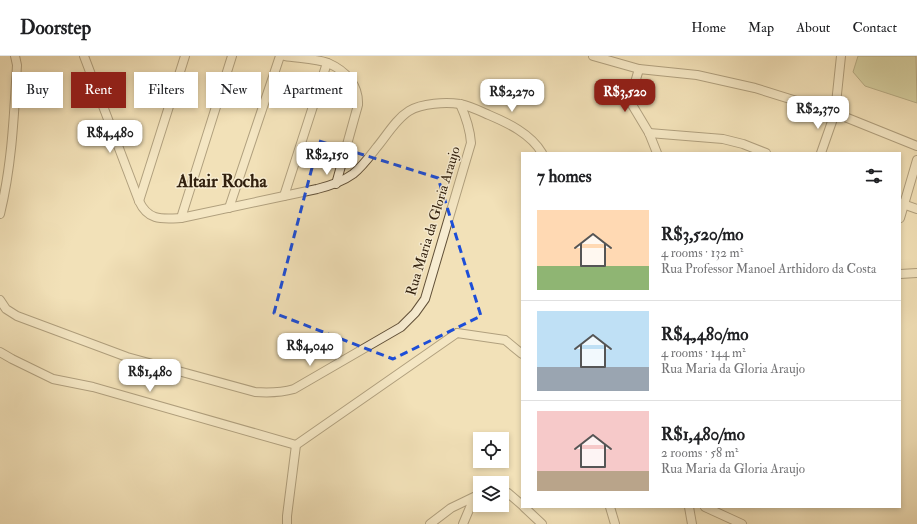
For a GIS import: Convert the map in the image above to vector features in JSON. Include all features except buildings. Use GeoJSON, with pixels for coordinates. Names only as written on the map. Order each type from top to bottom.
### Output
{"type":"FeatureCollection","features":[{"type":"Feature","properties":{"kind":"street"},"geometry":{"type":"LineString","coordinates":[[0,214],[6,190],[10,160],[17,65],[15,56]]}},
{"type":"Feature","properties":{"kind":"street"},"geometry":{"type":"LineString","coordinates":[[84,56],[139,201],[147,214],[153,217],[166,219],[181,218],[336,184],[353,174],[399,120],[409,111],[424,105],[460,104],[508,123],[523,133],[541,152]]}},
{"type":"Feature","properties":{"kind":"street"},"geometry":{"type":"LineString","coordinates":[[139,201],[185,56]]}},
{"type":"Feature","properties":{"kind":"street"},"geometry":{"type":"LineString","coordinates":[[181,218],[232,56]]}},
{"type":"Feature","properties":{"kind":"street"},"geometry":{"type":"LineString","coordinates":[[229,208],[280,56]]}},
{"type":"Feature","properties":{"kind":"street"},"geometry":{"type":"LineString","coordinates":[[288,56],[327,63],[343,72],[356,88],[359,98],[358,105],[336,184]]}},
{"type":"Feature","properties":{"kind":"street"},"geometry":{"type":"LineString","coordinates":[[593,56],[640,69],[697,75],[755,88],[834,113],[917,146]]}},
{"type":"Feature","properties":{"kind":"street"},"geometry":{"type":"LineString","coordinates":[[821,152],[834,113],[841,56]]}},
{"type":"Feature","properties":{"kind":"street"},"geometry":{"type":"LineString","coordinates":[[284,196],[327,63]]}},
{"type":"Feature","properties":{"kind":"street"},"geometry":{"type":"LineString","coordinates":[[640,69],[629,97],[649,133],[657,152]]}},
{"type":"Feature","properties":{"kind":"street","name":"Rua Maria da Gloria Araujo"},"geometry":{"type":"LineString","coordinates":[[0,300],[6,308],[17,316],[127,357],[255,392],[275,393],[294,389],[401,327],[415,313],[425,299],[471,143],[470,129],[460,104]]}},
{"type":"Feature","properties":{"kind":"street"},"geometry":{"type":"LineString","coordinates":[[649,133],[723,139],[743,144],[763,152]]}},
{"type":"Feature","properties":{"kind":"street"},"geometry":{"type":"LineString","coordinates":[[917,160],[902,204],[917,209]]}},
{"type":"Feature","properties":{"kind":"street"},"geometry":{"type":"LineString","coordinates":[[901,274],[917,273]]}},
{"type":"Feature","properties":{"kind":"street"},"geometry":{"type":"LineString","coordinates":[[287,524],[286,516],[296,445],[457,333],[505,340],[521,353]]}},
{"type":"Feature","properties":{"kind":"street"},"geometry":{"type":"LineString","coordinates":[[0,352],[54,379],[93,387],[296,445]]}},
{"type":"Feature","properties":{"kind":"street"},"geometry":{"type":"LineString","coordinates":[[509,494],[521,504]]}},
{"type":"Feature","properties":{"kind":"street"},"geometry":{"type":"LineString","coordinates":[[430,524],[451,508],[473,498]]}},
{"type":"Feature","properties":{"kind":"street"},"geometry":{"type":"LineString","coordinates":[[463,524],[473,504]]}},
{"type":"Feature","properties":{"kind":"street"},"geometry":{"type":"LineString","coordinates":[[525,508],[542,524]]}},
{"type":"Feature","properties":{"kind":"street"},"geometry":{"type":"LineString","coordinates":[[610,508],[615,524]]}},
{"type":"Feature","properties":{"kind":"street"},"geometry":{"type":"LineString","coordinates":[[690,508],[692,524]]}},
{"type":"Feature","properties":{"kind":"street"},"geometry":{"type":"LineString","coordinates":[[707,508],[742,524]]}},
{"type":"Feature","properties":{"kind":"highlighted area"},"geometry":{"type":"Polygon","coordinates":[[[319,141],[438,178],[481,316],[393,359],[274,313],[319,141]]]}},
{"type":"Feature","properties":{"kind":"green space"},"geometry":{"type":"Polygon","coordinates":[[[858,56],[916,56],[917,103],[865,86],[853,72],[858,56]]]}},
{"type":"Feature","properties":{"kind":"district","name":"Altair Rocha"},"geometry":{"type":"Point","coordinates":[222,181]}}]}
